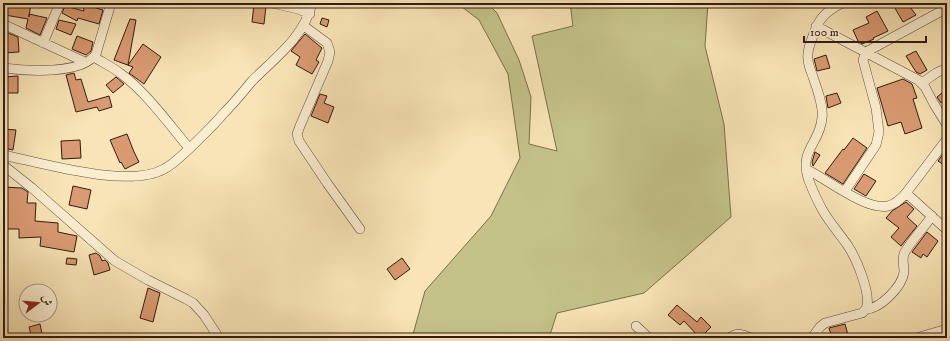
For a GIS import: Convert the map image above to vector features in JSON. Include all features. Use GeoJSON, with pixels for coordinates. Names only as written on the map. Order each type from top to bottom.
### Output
{"type":"FeatureCollection","features":[{"type":"Feature","properties":{"kind":"street"},"geometry":{"type":"LineString","coordinates":[[43,43],[60,3]]}},
{"type":"Feature","properties":{"kind":"street"},"geometry":{"type":"LineString","coordinates":[[3,71],[42,71],[63,69],[85,62],[94,57],[111,3]]}},
{"type":"Feature","properties":{"kind":"street"},"geometry":{"type":"LineString","coordinates":[[272,3],[310,14]]}},
{"type":"Feature","properties":{"kind":"street"},"geometry":{"type":"LineString","coordinates":[[3,155],[104,176],[131,176],[165,169],[224,114],[242,92],[291,43],[304,26],[310,14],[312,3]]}},
{"type":"Feature","properties":{"kind":"street"},"geometry":{"type":"LineString","coordinates":[[842,3],[825,13],[816,26],[811,40],[808,59],[821,104],[823,117],[808,150],[806,169],[819,204],[849,246],[857,263],[867,294],[868,301],[866,310]]}},
{"type":"Feature","properties":{"kind":"street"},"geometry":{"type":"LineString","coordinates":[[845,191],[876,145],[880,132],[876,108],[863,60],[866,52],[947,8]]}},
{"type":"Feature","properties":{"kind":"street"},"geometry":{"type":"LineString","coordinates":[[3,24],[85,62]]}},
{"type":"Feature","properties":{"kind":"street"},"geometry":{"type":"LineString","coordinates":[[304,26],[327,43],[330,52],[328,61],[300,126],[298,136],[309,157],[360,229]]}},
{"type":"Feature","properties":{"kind":"street"},"geometry":{"type":"LineString","coordinates":[[816,26],[914,77],[922,83],[947,125]]}},
{"type":"Feature","properties":{"kind":"street"},"geometry":{"type":"LineString","coordinates":[[94,57],[129,80],[189,148]]}},
{"type":"Feature","properties":{"kind":"street"},"geometry":{"type":"LineString","coordinates":[[922,83],[936,73],[947,68]]}},
{"type":"Feature","properties":{"kind":"street"},"geometry":{"type":"LineString","coordinates":[[806,169],[863,201],[880,206],[892,205],[901,200],[947,139]]}},
{"type":"Feature","properties":{"kind":"street"},"geometry":{"type":"LineString","coordinates":[[3,165],[32,188],[116,261],[196,306],[204,315],[219,338]]}},
{"type":"Feature","properties":{"kind":"street"},"geometry":{"type":"LineString","coordinates":[[906,193],[947,230]]}},
{"type":"Feature","properties":{"kind":"street"},"geometry":{"type":"LineString","coordinates":[[812,338],[825,323],[862,313],[883,301],[898,287],[904,274],[904,254],[932,216]]}},
{"type":"Feature","properties":{"kind":"street"},"geometry":{"type":"LineString","coordinates":[[636,326],[649,338]]}},
{"type":"Feature","properties":{"kind":"street"},"geometry":{"type":"LineString","coordinates":[[916,338],[947,330]]}},
{"type":"Feature","properties":{"kind":"street"},"geometry":{"type":"LineString","coordinates":[[729,338],[736,334],[740,334],[751,338]]}},
{"type":"Feature","properties":{"kind":"shaded area"},"geometry":{"type":"Polygon","coordinates":[[[457,3],[487,3],[497,13],[519,60],[531,97],[529,144],[557,151],[532,36],[573,26],[570,3],[708,3],[705,46],[724,124],[731,217],[644,293],[557,313],[549,338],[412,338],[425,291],[491,216],[520,158],[508,74],[479,20],[457,3]]]}},
{"type":"Feature","properties":{"kind":"building"},"geometry":{"type":"Polygon","coordinates":[[[7,3],[31,3],[29,14],[47,18],[40,35],[26,28],[28,19],[5,15],[7,3]]]}},
{"type":"Feature","properties":{"kind":"building"},"geometry":{"type":"Polygon","coordinates":[[[83,3],[92,3],[93,7],[103,10],[99,24],[78,18],[77,21],[62,13],[65,6],[84,11],[83,3]]]}},
{"type":"Feature","properties":{"kind":"building"},"geometry":{"type":"Polygon","coordinates":[[[892,3],[907,3],[916,15],[903,22],[892,3]]]}},
{"type":"Feature","properties":{"kind":"building"},"geometry":{"type":"Polygon","coordinates":[[[254,4],[266,6],[264,24],[252,22],[254,4]]]}},
{"type":"Feature","properties":{"kind":"building"},"geometry":{"type":"Polygon","coordinates":[[[877,11],[888,31],[862,44],[858,41],[853,30],[869,23],[866,17],[877,11]]]}},
{"type":"Feature","properties":{"kind":"building"},"geometry":{"type":"Polygon","coordinates":[[[322,18],[329,20],[327,27],[320,24],[322,18]]]}},
{"type":"Feature","properties":{"kind":"building"},"geometry":{"type":"Polygon","coordinates":[[[130,19],[136,20],[128,65],[143,44],[161,57],[144,84],[129,73],[133,67],[114,60],[130,19]]]}},
{"type":"Feature","properties":{"kind":"building"},"geometry":{"type":"Polygon","coordinates":[[[59,20],[76,24],[71,35],[56,29],[59,20]]]}},
{"type":"Feature","properties":{"kind":"building"},"geometry":{"type":"Polygon","coordinates":[[[3,33],[8,33],[18,37],[19,52],[3,53],[3,33]]]}},
{"type":"Feature","properties":{"kind":"building"},"geometry":{"type":"Polygon","coordinates":[[[305,34],[322,48],[316,60],[319,62],[312,74],[296,65],[300,57],[291,51],[305,34]]]}},
{"type":"Feature","properties":{"kind":"building"},"geometry":{"type":"Polygon","coordinates":[[[77,36],[93,42],[91,51],[86,55],[72,49],[77,36]]]}},
{"type":"Feature","properties":{"kind":"building"},"geometry":{"type":"Polygon","coordinates":[[[916,51],[927,70],[920,74],[916,72],[906,56],[916,51]]]}},
{"type":"Feature","properties":{"kind":"building"},"geometry":{"type":"Polygon","coordinates":[[[826,55],[830,68],[817,71],[814,59],[826,55]]]}},
{"type":"Feature","properties":{"kind":"building"},"geometry":{"type":"Polygon","coordinates":[[[74,73],[76,80],[81,79],[88,102],[109,96],[112,107],[99,111],[97,107],[76,112],[66,75],[74,73]]]}},
{"type":"Feature","properties":{"kind":"building"},"geometry":{"type":"Polygon","coordinates":[[[18,76],[18,93],[4,93],[5,77],[18,76]]]}},
{"type":"Feature","properties":{"kind":"building"},"geometry":{"type":"Polygon","coordinates":[[[116,77],[124,84],[113,93],[106,85],[116,77]]]}},
{"type":"Feature","properties":{"kind":"building"},"geometry":{"type":"Polygon","coordinates":[[[903,79],[912,84],[917,98],[913,99],[922,128],[905,134],[901,122],[888,126],[877,88],[903,79]]]}},
{"type":"Feature","properties":{"kind":"building"},"geometry":{"type":"Polygon","coordinates":[[[837,93],[841,103],[828,108],[826,96],[837,93]]]}},
{"type":"Feature","properties":{"kind":"building"},"geometry":{"type":"Polygon","coordinates":[[[942,93],[946,99],[941,103],[937,97],[942,93]]]}},
{"type":"Feature","properties":{"kind":"building"},"geometry":{"type":"Polygon","coordinates":[[[320,94],[327,96],[324,103],[334,107],[328,123],[311,116],[320,94]]]}},
{"type":"Feature","properties":{"kind":"building"},"geometry":{"type":"Polygon","coordinates":[[[3,129],[16,130],[13,150],[3,148],[3,129]]]}},
{"type":"Feature","properties":{"kind":"building"},"geometry":{"type":"Polygon","coordinates":[[[127,134],[139,162],[125,169],[121,162],[120,163],[110,140],[127,134]]]}},
{"type":"Feature","properties":{"kind":"building"},"geometry":{"type":"Polygon","coordinates":[[[853,138],[867,148],[843,184],[825,173],[853,138]]]}},
{"type":"Feature","properties":{"kind":"building"},"geometry":{"type":"Polygon","coordinates":[[[80,140],[81,158],[62,159],[61,141],[80,140]]]}},
{"type":"Feature","properties":{"kind":"building"},"geometry":{"type":"Polygon","coordinates":[[[946,150],[947,151],[947,167],[938,161],[946,150]]]}},
{"type":"Feature","properties":{"kind":"building"},"geometry":{"type":"Polygon","coordinates":[[[815,152],[820,155],[813,166],[812,162],[815,152]]]}},
{"type":"Feature","properties":{"kind":"building"},"geometry":{"type":"Polygon","coordinates":[[[864,174],[876,181],[866,196],[854,189],[864,174]]]}},
{"type":"Feature","properties":{"kind":"building"},"geometry":{"type":"Polygon","coordinates":[[[73,186],[91,190],[87,209],[69,205],[73,186]]]}},
{"type":"Feature","properties":{"kind":"building"},"geometry":{"type":"Polygon","coordinates":[[[3,187],[22,188],[28,192],[27,203],[36,203],[35,221],[58,223],[58,232],[77,236],[74,252],[40,246],[41,237],[19,238],[19,229],[3,229],[3,187]]]}},
{"type":"Feature","properties":{"kind":"building"},"geometry":{"type":"Polygon","coordinates":[[[906,202],[914,209],[907,217],[917,226],[901,246],[891,237],[899,228],[886,218],[892,211],[906,202]]]}},
{"type":"Feature","properties":{"kind":"building"},"geometry":{"type":"Polygon","coordinates":[[[927,232],[938,241],[927,257],[923,254],[921,258],[912,252],[927,232]]]}},
{"type":"Feature","properties":{"kind":"building"},"geometry":{"type":"Polygon","coordinates":[[[96,253],[100,256],[102,261],[105,260],[108,263],[110,270],[94,275],[89,255],[96,253]]]}},
{"type":"Feature","properties":{"kind":"building"},"geometry":{"type":"Polygon","coordinates":[[[67,258],[77,259],[76,265],[66,264],[67,258]]]}},
{"type":"Feature","properties":{"kind":"building"},"geometry":{"type":"Polygon","coordinates":[[[402,258],[410,269],[395,280],[387,269],[402,258]]]}},
{"type":"Feature","properties":{"kind":"building"},"geometry":{"type":"Polygon","coordinates":[[[148,288],[160,293],[153,322],[140,318],[148,288]]]}},
{"type":"Feature","properties":{"kind":"building"},"geometry":{"type":"Polygon","coordinates":[[[677,305],[697,322],[701,317],[711,327],[700,338],[684,321],[680,325],[668,315],[677,305]]]}},
{"type":"Feature","properties":{"kind":"building"},"geometry":{"type":"Polygon","coordinates":[[[40,324],[43,338],[32,338],[29,327],[40,324]]]}},
{"type":"Feature","properties":{"kind":"building"},"geometry":{"type":"Polygon","coordinates":[[[845,324],[848,335],[832,338],[829,328],[845,324]]]}}]}
